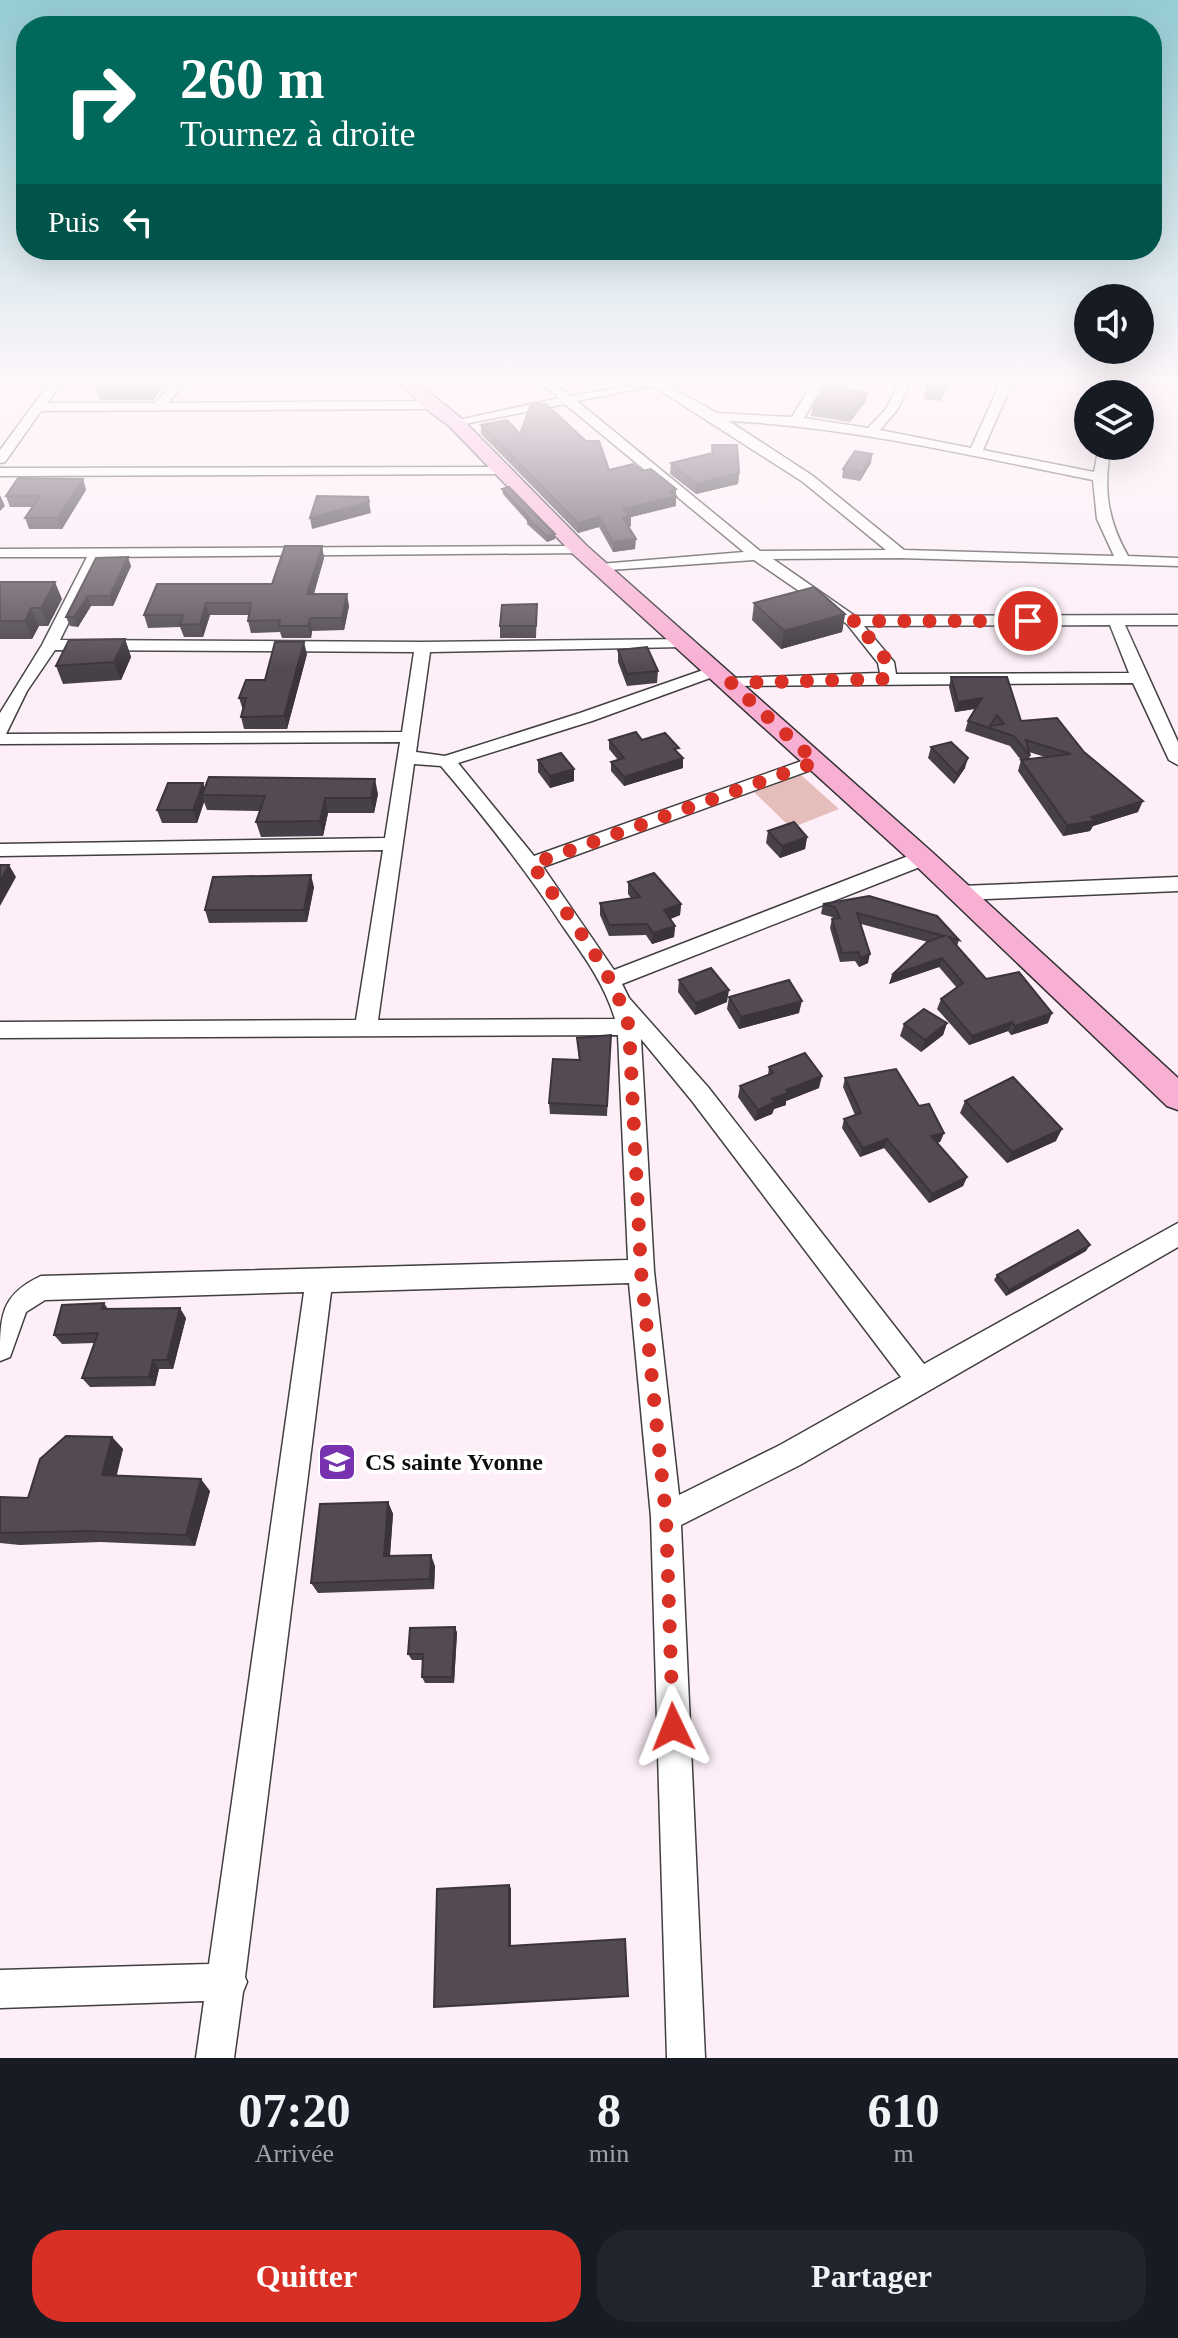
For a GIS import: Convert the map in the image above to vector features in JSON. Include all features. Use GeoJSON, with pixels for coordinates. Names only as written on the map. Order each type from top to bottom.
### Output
{"type":"FeatureCollection","features":[{"type":"Feature","properties":{"kind":"street"},"geometry":{"type":"LineString","coordinates":[[511,477],[580,550],[923,858],[1178,1097]]}},
{"type":"Feature","properties":{"kind":"street"},"geometry":{"type":"LineString","coordinates":[[662,477],[757,555],[852,621],[886,662],[888,673],[885,679]]}},
{"type":"Feature","properties":{"kind":"street"},"geometry":{"type":"LineString","coordinates":[[805,477],[900,554]]}},
{"type":"Feature","properties":{"kind":"street"},"geometry":{"type":"LineString","coordinates":[[1098,477],[1100,512],[1124,561]]}},
{"type":"Feature","properties":{"kind":"street"},"geometry":{"type":"LineString","coordinates":[[0,553],[580,550]]}},
{"type":"Feature","properties":{"kind":"street"},"geometry":{"type":"LineString","coordinates":[[0,730],[19,691],[50,645],[96,553]]}},
{"type":"Feature","properties":{"kind":"street"},"geometry":{"type":"LineString","coordinates":[[600,568],[757,555],[900,554],[1178,562]]}},
{"type":"Feature","properties":{"kind":"street"},"geometry":{"type":"LineString","coordinates":[[852,621],[1178,620]]}},
{"type":"Feature","properties":{"kind":"street"},"geometry":{"type":"LineString","coordinates":[[1116,621],[1178,760]]}},
{"type":"Feature","properties":{"kind":"street"},"geometry":{"type":"LineString","coordinates":[[50,645],[423,647],[682,642]]}},
{"type":"Feature","properties":{"kind":"street"},"geometry":{"type":"LineString","coordinates":[[366,1028],[423,647]]}},
{"type":"Feature","properties":{"kind":"street"},"geometry":{"type":"LineString","coordinates":[[0,739],[406,746],[424,761],[446,761],[723,677],[1139,678]]}},
{"type":"Feature","properties":{"kind":"street"},"geometry":{"type":"LineString","coordinates":[[446,761],[532,864],[620,1003],[700,1094],[921,1381]]}},
{"type":"Feature","properties":{"kind":"street"},"geometry":{"type":"LineString","coordinates":[[532,864],[816,762]]}},
{"type":"Feature","properties":{"kind":"street"},"geometry":{"type":"LineString","coordinates":[[0,850],[394,844]]}},
{"type":"Feature","properties":{"kind":"street"},"geometry":{"type":"LineString","coordinates":[[0,1030],[366,1028],[620,1003],[923,858]]}},
{"type":"Feature","properties":{"kind":"street"},"geometry":{"type":"LineString","coordinates":[[961,893],[1178,884]]}},
{"type":"Feature","properties":{"kind":"street"},"geometry":{"type":"LineString","coordinates":[[620,1003],[641,1271],[666,1517],[686,2058]]}},
{"type":"Feature","properties":{"kind":"street"},"geometry":{"type":"LineString","coordinates":[[666,1517],[790,1455],[1178,1234]]}},
{"type":"Feature","properties":{"kind":"street"},"geometry":{"type":"LineString","coordinates":[[0,1348],[16,1304],[41,1288],[641,1271]]}},
{"type":"Feature","properties":{"kind":"street"},"geometry":{"type":"LineString","coordinates":[[215,2058],[228,1982],[319,1282]]}},
{"type":"Feature","properties":{"kind":"street"},"geometry":{"type":"LineString","coordinates":[[0,1989],[228,1982]]}},
{"type":"Feature","properties":{"kind":"shaded area"},"geometry":{"type":"Polygon","coordinates":[[[801,775],[839,809],[791,828],[754,792],[801,775]]]}},
{"type":"Feature","properties":{"kind":"building"},"geometry":{"type":"Polygon","coordinates":[[[533,477],[661,477],[676,489],[670,491],[676,496],[623,509],[631,516],[623,518],[636,539],[613,542],[599,517],[578,523],[533,477]]]}},
{"type":"Feature","properties":{"kind":"building"},"geometry":{"type":"Polygon","coordinates":[[[688,477],[723,477],[696,484],[688,477]]]}},
{"type":"Feature","properties":{"kind":"building"},"geometry":{"type":"Polygon","coordinates":[[[18,478],[83,479],[58,518],[25,518],[40,496],[6,496],[18,478]]]}},
{"type":"Feature","properties":{"kind":"building"},"geometry":{"type":"Polygon","coordinates":[[[509,487],[555,534],[547,536],[527,518],[502,489],[509,487]]]}},
{"type":"Feature","properties":{"kind":"building"},"geometry":{"type":"Polygon","coordinates":[[[317,496],[368,497],[369,502],[310,518],[317,496]]]}},
{"type":"Feature","properties":{"kind":"building"},"geometry":{"type":"Polygon","coordinates":[[[285,546],[322,546],[307,594],[347,594],[342,618],[310,618],[308,626],[279,626],[280,620],[248,621],[251,603],[206,603],[200,624],[180,625],[183,615],[144,615],[157,584],[272,584],[285,546]]]}},
{"type":"Feature","properties":{"kind":"building"},"geometry":{"type":"Polygon","coordinates":[[[128,557],[110,596],[88,596],[74,617],[66,617],[96,558],[128,557]]]}},
{"type":"Feature","properties":{"kind":"building"},"geometry":{"type":"Polygon","coordinates":[[[0,582],[55,582],[41,608],[31,608],[25,621],[0,621],[0,582]]]}},
{"type":"Feature","properties":{"kind":"building"},"geometry":{"type":"Polygon","coordinates":[[[814,587],[845,614],[784,631],[754,603],[814,587]]]}},
{"type":"Feature","properties":{"kind":"building"},"geometry":{"type":"Polygon","coordinates":[[[537,604],[536,626],[500,626],[502,605],[537,604]]]}},
{"type":"Feature","properties":{"kind":"building"},"geometry":{"type":"Polygon","coordinates":[[[125,639],[114,662],[56,666],[69,640],[125,639]]]}},
{"type":"Feature","properties":{"kind":"building"},"geometry":{"type":"Polygon","coordinates":[[[275,642],[304,642],[284,716],[241,717],[246,698],[239,698],[246,680],[265,680],[275,642]]]}},
{"type":"Feature","properties":{"kind":"building"},"geometry":{"type":"Polygon","coordinates":[[[647,647],[658,671],[627,674],[618,650],[647,647]]]}},
{"type":"Feature","properties":{"kind":"building"},"geometry":{"type":"Polygon","coordinates":[[[951,677],[1007,677],[1021,721],[1057,718],[1084,752],[1143,801],[1091,817],[1095,821],[1067,825],[1021,760],[1071,754],[1026,740],[1030,756],[1014,736],[968,721],[982,698],[958,702],[951,677]],[[997,715],[990,726],[1004,724],[997,715]]]}},
{"type":"Feature","properties":{"kind":"building"},"geometry":{"type":"Polygon","coordinates":[[[636,732],[642,740],[665,733],[679,748],[674,749],[683,758],[624,777],[611,762],[624,758],[609,740],[636,732]]]}},
{"type":"Feature","properties":{"kind":"building"},"geometry":{"type":"Polygon","coordinates":[[[951,742],[968,758],[957,774],[931,747],[951,742]]]}},
{"type":"Feature","properties":{"kind":"building"},"geometry":{"type":"Polygon","coordinates":[[[561,753],[574,769],[550,776],[538,760],[561,753]]]}},
{"type":"Feature","properties":{"kind":"building"},"geometry":{"type":"Polygon","coordinates":[[[209,777],[375,779],[371,798],[325,798],[320,821],[256,822],[265,796],[202,795],[209,777]]]}},
{"type":"Feature","properties":{"kind":"building"},"geometry":{"type":"Polygon","coordinates":[[[168,783],[203,783],[193,810],[157,810],[168,783]]]}},
{"type":"Feature","properties":{"kind":"building"},"geometry":{"type":"Polygon","coordinates":[[[794,822],[807,837],[782,846],[768,831],[794,822]]]}},
{"type":"Feature","properties":{"kind":"building"},"geometry":{"type":"Polygon","coordinates":[[[0,865],[9,865],[0,882],[0,865]]]}},
{"type":"Feature","properties":{"kind":"building"},"geometry":{"type":"Polygon","coordinates":[[[654,873],[681,904],[664,910],[675,926],[653,933],[647,924],[609,925],[600,903],[640,897],[628,882],[654,873]]]}},
{"type":"Feature","properties":{"kind":"building"},"geometry":{"type":"Polygon","coordinates":[[[311,875],[304,910],[205,910],[213,877],[311,875]]]}},
{"type":"Feature","properties":{"kind":"building"},"geometry":{"type":"Polygon","coordinates":[[[869,896],[937,916],[959,940],[949,937],[986,979],[1019,972],[1052,1013],[1015,1026],[1012,1022],[972,1036],[941,999],[963,983],[942,958],[892,975],[927,942],[944,936],[857,913],[870,954],[861,958],[858,952],[842,953],[832,919],[840,918],[835,907],[823,904],[869,896]]]}},
{"type":"Feature","properties":{"kind":"building"},"geometry":{"type":"Polygon","coordinates":[[[711,968],[729,990],[696,1003],[679,980],[711,968]]]}},
{"type":"Feature","properties":{"kind":"building"},"geometry":{"type":"Polygon","coordinates":[[[789,980],[802,1001],[741,1017],[729,997],[789,980]]]}},
{"type":"Feature","properties":{"kind":"building"},"geometry":{"type":"Polygon","coordinates":[[[924,1009],[947,1023],[925,1040],[904,1024],[924,1009]]]}},
{"type":"Feature","properties":{"kind":"building"},"geometry":{"type":"Polygon","coordinates":[[[611,1035],[607,1106],[549,1103],[553,1059],[580,1060],[577,1038],[611,1035]]]}},
{"type":"Feature","properties":{"kind":"building"},"geometry":{"type":"Polygon","coordinates":[[[805,1053],[822,1076],[786,1090],[788,1093],[772,1099],[775,1102],[758,1110],[740,1086],[773,1073],[769,1067],[805,1053]]]}},
{"type":"Feature","properties":{"kind":"building"},"geometry":{"type":"Polygon","coordinates":[[[896,1069],[919,1106],[929,1104],[944,1133],[931,1136],[967,1177],[932,1194],[887,1139],[863,1148],[844,1119],[861,1113],[845,1078],[896,1069]]]}},
{"type":"Feature","properties":{"kind":"building"},"geometry":{"type":"Polygon","coordinates":[[[1013,1077],[1062,1129],[1012,1152],[965,1101],[1013,1077]]]}},
{"type":"Feature","properties":{"kind":"building"},"geometry":{"type":"Polygon","coordinates":[[[1078,1230],[1090,1245],[1009,1290],[997,1275],[1078,1230]]]}},
{"type":"Feature","properties":{"kind":"building"},"geometry":{"type":"Polygon","coordinates":[[[104,1303],[102,1309],[180,1308],[167,1360],[153,1360],[149,1377],[82,1378],[98,1333],[54,1335],[62,1305],[104,1303]]]}},
{"type":"Feature","properties":{"kind":"building"},"geometry":{"type":"Polygon","coordinates":[[[66,1436],[112,1437],[102,1475],[201,1479],[186,1535],[88,1531],[0,1533],[0,1497],[28,1498],[40,1459],[66,1436]]]}},
{"type":"Feature","properties":{"kind":"building"},"geometry":{"type":"Polygon","coordinates":[[[388,1502],[384,1556],[431,1555],[430,1579],[311,1583],[320,1504],[388,1502]]]}},
{"type":"Feature","properties":{"kind":"building"},"geometry":{"type":"Polygon","coordinates":[[[455,1627],[452,1677],[422,1677],[423,1654],[408,1654],[410,1628],[455,1627]]]}},
{"type":"Feature","properties":{"kind":"building"},"geometry":{"type":"Polygon","coordinates":[[[509,1885],[509,1946],[625,1939],[628,1996],[434,2007],[437,1889],[509,1885]]]}},
{"type":"Feature","properties":{"kind":"place","name":"CS sainte Yvonne"},"geometry":{"type":"Point","coordinates":[337,1462]}},
{"type":"Feature","properties":{"kind":"route"},"geometry":{"type":"LineString","coordinates":[[673,1727],[666,1517],[641,1271],[629,1027],[622,1001],[610,980],[532,864],[816,762],[731,683],[885,679],[888,673],[886,662],[852,621],[1028,621]]}}]}
